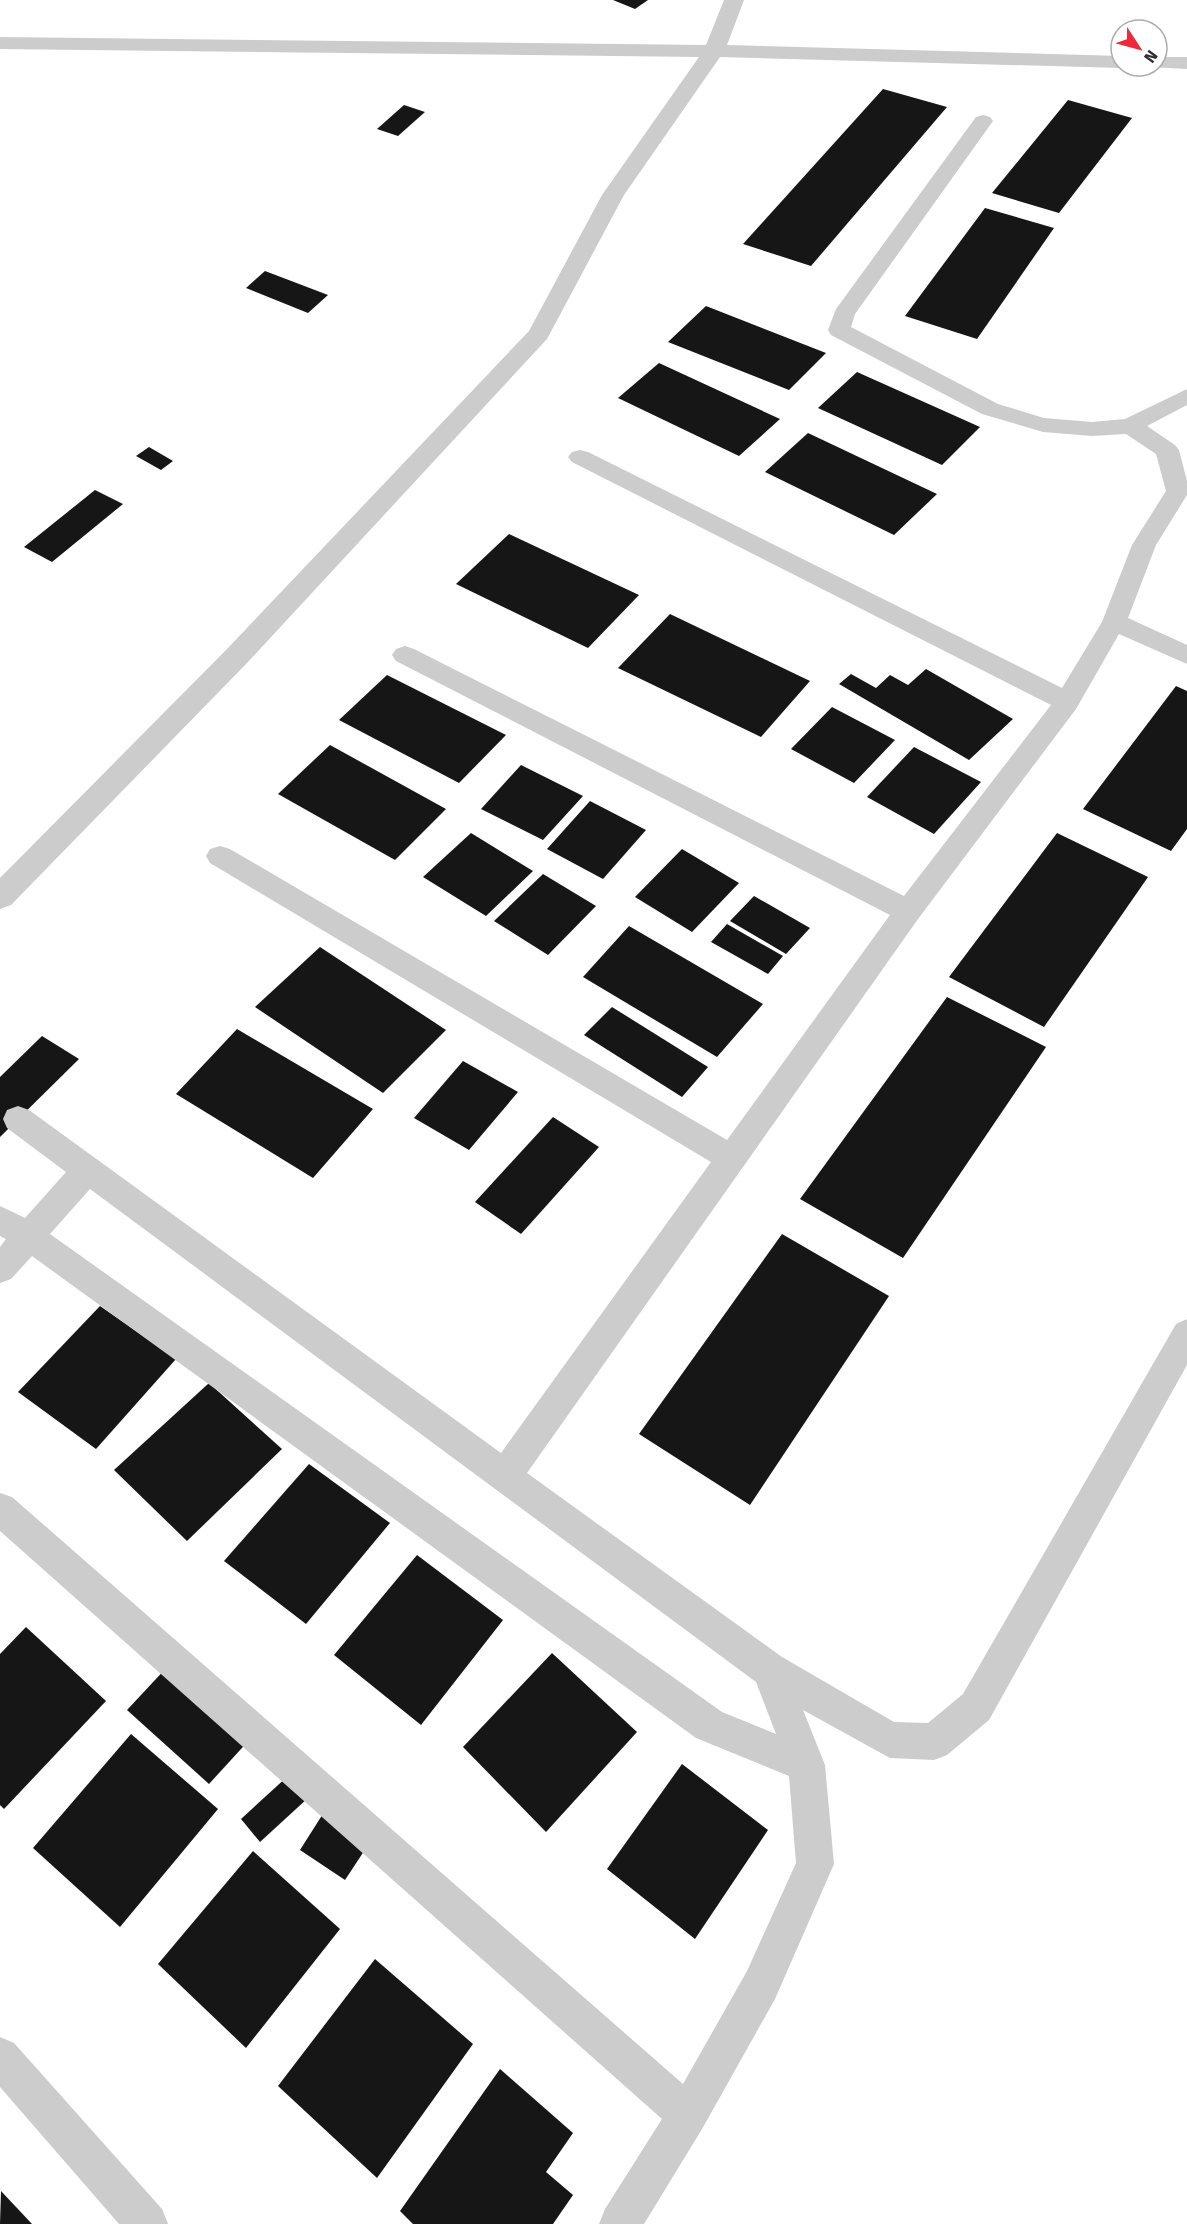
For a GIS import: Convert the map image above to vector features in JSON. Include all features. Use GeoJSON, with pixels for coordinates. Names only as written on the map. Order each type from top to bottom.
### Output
{"type":"FeatureCollection","features":[{"type":"Feature","properties":{"kind":"street"},"geometry":{"type":"LineString","coordinates":[[0,897],[237,656],[539,334],[613,195],[714,51],[734,0]]}},
{"type":"Feature","properties":{"kind":"street"},"geometry":{"type":"LineString","coordinates":[[0,43],[714,51],[1109,62]]}},
{"type":"Feature","properties":{"kind":"street"},"geometry":{"type":"LineString","coordinates":[[1169,63],[1187,63]]}},
{"type":"Feature","properties":{"kind":"lane"},"geometry":{"type":"LineString","coordinates":[[983,121],[844,314],[839,330],[990,410],[1043,425],[1092,429],[1130,426],[1187,396]]}},
{"type":"Feature","properties":{"kind":"lane"},"geometry":{"type":"LineString","coordinates":[[505,1476],[908,911],[1067,702],[1114,622],[1143,545],[1178,491],[1167,450],[1130,426]]}},
{"type":"Feature","properties":{"kind":"lane"},"geometry":{"type":"LineString","coordinates":[[580,457],[1067,702]]}},
{"type":"Feature","properties":{"kind":"lane"},"geometry":{"type":"LineString","coordinates":[[1114,622],[1187,655]]}},
{"type":"Feature","properties":{"kind":"lane"},"geometry":{"type":"LineString","coordinates":[[405,655],[908,911]]}},
{"type":"Feature","properties":{"kind":"lane"},"geometry":{"type":"LineString","coordinates":[[220,856],[732,1158]]}},
{"type":"Feature","properties":{"kind":"lane"},"geometry":{"type":"LineString","coordinates":[[18,1119],[769,1670],[890,1740],[934,1742],[976,1707],[1187,1334]]}},
{"type":"Feature","properties":{"kind":"lane"},"geometry":{"type":"LineString","coordinates":[[0,1269],[87,1170]]}},
{"type":"Feature","properties":{"kind":"lane"},"geometry":{"type":"LineString","coordinates":[[0,1220],[29,1236],[709,1725],[807,1765]]}},
{"type":"Feature","properties":{"kind":"lane"},"geometry":{"type":"LineString","coordinates":[[0,1509],[688,2115]]}},
{"type":"Feature","properties":{"kind":"lane"},"geometry":{"type":"LineString","coordinates":[[620,2224],[688,2115],[761,1985],[815,1864],[807,1765],[769,1670]]}},
{"type":"Feature","properties":{"kind":"lane"},"geometry":{"type":"LineString","coordinates":[[0,2057],[147,2224]]}},
{"type":"Feature","properties":{"kind":"building"},"geometry":{"type":"Polygon","coordinates":[[[613,0],[648,0],[635,9],[613,0]]]}},
{"type":"Feature","properties":{"kind":"building"},"geometry":{"type":"Polygon","coordinates":[[[883,89],[947,107],[811,266],[743,244],[883,89]]]}},
{"type":"Feature","properties":{"kind":"building"},"geometry":{"type":"Polygon","coordinates":[[[1068,100],[1132,118],[1059,213],[992,193],[1068,100]]]}},
{"type":"Feature","properties":{"kind":"building"},"geometry":{"type":"Polygon","coordinates":[[[404,105],[425,112],[398,136],[377,129],[404,105]]]}},
{"type":"Feature","properties":{"kind":"building"},"geometry":{"type":"Polygon","coordinates":[[[985,208],[1054,228],[977,339],[905,316],[985,208]]]}},
{"type":"Feature","properties":{"kind":"building"},"geometry":{"type":"Polygon","coordinates":[[[265,271],[328,295],[308,313],[246,288],[265,271]]]}},
{"type":"Feature","properties":{"kind":"building"},"geometry":{"type":"Polygon","coordinates":[[[706,306],[826,353],[789,390],[668,342],[706,306]]]}},
{"type":"Feature","properties":{"kind":"building"},"geometry":{"type":"Polygon","coordinates":[[[659,363],[780,419],[739,456],[618,398],[659,363]]]}},
{"type":"Feature","properties":{"kind":"building"},"geometry":{"type":"Polygon","coordinates":[[[857,372],[980,427],[942,465],[818,408],[857,372]]]}},
{"type":"Feature","properties":{"kind":"building"},"geometry":{"type":"Polygon","coordinates":[[[808,433],[937,494],[894,535],[765,472],[808,433]]]}},
{"type":"Feature","properties":{"kind":"building"},"geometry":{"type":"Polygon","coordinates":[[[149,447],[173,461],[161,470],[136,456],[149,447]]]}},
{"type":"Feature","properties":{"kind":"building"},"geometry":{"type":"Polygon","coordinates":[[[95,490],[123,504],[52,562],[24,547],[95,490]]]}},
{"type":"Feature","properties":{"kind":"building"},"geometry":{"type":"Polygon","coordinates":[[[509,534],[639,595],[588,648],[456,584],[509,534]]]}},
{"type":"Feature","properties":{"kind":"building"},"geometry":{"type":"Polygon","coordinates":[[[670,614],[810,681],[761,737],[618,668],[670,614]]]}},
{"type":"Feature","properties":{"kind":"building"},"geometry":{"type":"Polygon","coordinates":[[[926,669],[1013,719],[969,760],[839,684],[851,674],[876,688],[890,675],[908,685],[926,669]]]}},
{"type":"Feature","properties":{"kind":"building"},"geometry":{"type":"Polygon","coordinates":[[[387,675],[506,735],[459,783],[339,720],[387,675]]]}},
{"type":"Feature","properties":{"kind":"building"},"geometry":{"type":"Polygon","coordinates":[[[1176,686],[1187,691],[1187,829],[1171,851],[1083,809],[1176,686]]]}},
{"type":"Feature","properties":{"kind":"building"},"geometry":{"type":"Polygon","coordinates":[[[832,707],[895,740],[854,783],[791,749],[832,707]]]}},
{"type":"Feature","properties":{"kind":"building"},"geometry":{"type":"Polygon","coordinates":[[[330,745],[446,809],[395,860],[278,794],[330,745]]]}},
{"type":"Feature","properties":{"kind":"building"},"geometry":{"type":"Polygon","coordinates":[[[914,747],[981,782],[934,834],[867,797],[914,747]]]}},
{"type":"Feature","properties":{"kind":"building"},"geometry":{"type":"Polygon","coordinates":[[[521,765],[583,796],[543,840],[481,809],[521,765]]]}},
{"type":"Feature","properties":{"kind":"building"},"geometry":{"type":"Polygon","coordinates":[[[590,801],[646,830],[603,879],[547,849],[590,801]]]}},
{"type":"Feature","properties":{"kind":"building"},"geometry":{"type":"Polygon","coordinates":[[[471,833],[533,871],[486,916],[423,877],[471,833]]]}},
{"type":"Feature","properties":{"kind":"building"},"geometry":{"type":"Polygon","coordinates":[[[1057,833],[1148,877],[1044,1027],[949,977],[1057,833]]]}},
{"type":"Feature","properties":{"kind":"building"},"geometry":{"type":"Polygon","coordinates":[[[682,849],[739,883],[692,932],[635,897],[682,849]]]}},
{"type":"Feature","properties":{"kind":"building"},"geometry":{"type":"Polygon","coordinates":[[[543,874],[596,906],[548,955],[494,921],[543,874]]]}},
{"type":"Feature","properties":{"kind":"building"},"geometry":{"type":"Polygon","coordinates":[[[754,896],[810,928],[786,954],[730,921],[754,896]]]}},
{"type":"Feature","properties":{"kind":"building"},"geometry":{"type":"Polygon","coordinates":[[[727,924],[783,956],[768,974],[711,942],[727,924]]]}},
{"type":"Feature","properties":{"kind":"building"},"geometry":{"type":"Polygon","coordinates":[[[629,926],[763,1004],[717,1057],[583,977],[629,926]]]}},
{"type":"Feature","properties":{"kind":"building"},"geometry":{"type":"Polygon","coordinates":[[[320,947],[446,1030],[383,1093],[255,1007],[320,947]]]}},
{"type":"Feature","properties":{"kind":"building"},"geometry":{"type":"Polygon","coordinates":[[[947,997],[1046,1047],[903,1258],[800,1199],[947,997]]]}},
{"type":"Feature","properties":{"kind":"building"},"geometry":{"type":"Polygon","coordinates":[[[612,1007],[708,1067],[682,1097],[584,1035],[612,1007]]]}},
{"type":"Feature","properties":{"kind":"building"},"geometry":{"type":"Polygon","coordinates":[[[237,1029],[373,1109],[313,1178],[176,1094],[237,1029]]]}},
{"type":"Feature","properties":{"kind":"building"},"geometry":{"type":"Polygon","coordinates":[[[42,1036],[79,1059],[0,1137],[0,1077],[42,1036]]]}},
{"type":"Feature","properties":{"kind":"building"},"geometry":{"type":"Polygon","coordinates":[[[463,1061],[518,1092],[469,1150],[414,1118],[463,1061]]]}},
{"type":"Feature","properties":{"kind":"building"},"geometry":{"type":"Polygon","coordinates":[[[553,1117],[599,1147],[521,1234],[475,1202],[553,1117]]]}},
{"type":"Feature","properties":{"kind":"building"},"geometry":{"type":"Polygon","coordinates":[[[782,1234],[889,1296],[750,1505],[639,1434],[782,1234]]]}},
{"type":"Feature","properties":{"kind":"building"},"geometry":{"type":"Polygon","coordinates":[[[100,1306],[176,1359],[96,1449],[18,1392],[100,1306]]]}},
{"type":"Feature","properties":{"kind":"building"},"geometry":{"type":"Polygon","coordinates":[[[209,1383],[282,1449],[187,1541],[114,1470],[209,1383]]]}},
{"type":"Feature","properties":{"kind":"building"},"geometry":{"type":"Polygon","coordinates":[[[309,1464],[390,1523],[306,1624],[224,1561],[309,1464]]]}},
{"type":"Feature","properties":{"kind":"building"},"geometry":{"type":"Polygon","coordinates":[[[417,1555],[503,1620],[421,1725],[334,1655],[417,1555]]]}},
{"type":"Feature","properties":{"kind":"building"},"geometry":{"type":"Polygon","coordinates":[[[26,1627],[106,1701],[4,1809],[0,1805],[0,1654],[26,1627]]]}},
{"type":"Feature","properties":{"kind":"building"},"geometry":{"type":"Polygon","coordinates":[[[552,1653],[637,1732],[546,1832],[463,1747],[552,1653]]]}},
{"type":"Feature","properties":{"kind":"building"},"geometry":{"type":"Polygon","coordinates":[[[169,1665],[252,1737],[209,1784],[127,1710],[169,1665]]]}},
{"type":"Feature","properties":{"kind":"building"},"geometry":{"type":"Polygon","coordinates":[[[131,1734],[218,1809],[120,1927],[33,1848],[131,1734]]]}},
{"type":"Feature","properties":{"kind":"building"},"geometry":{"type":"Polygon","coordinates":[[[682,1764],[768,1830],[695,1939],[607,1869],[682,1764]]]}},
{"type":"Feature","properties":{"kind":"building"},"geometry":{"type":"Polygon","coordinates":[[[289,1775],[308,1798],[260,1842],[241,1819],[289,1775]]]}},
{"type":"Feature","properties":{"kind":"building"},"geometry":{"type":"Polygon","coordinates":[[[326,1809],[372,1839],[345,1880],[300,1850],[326,1809]]]}},
{"type":"Feature","properties":{"kind":"building"},"geometry":{"type":"Polygon","coordinates":[[[253,1851],[340,1929],[246,2048],[158,1964],[253,1851]]]}},
{"type":"Feature","properties":{"kind":"building"},"geometry":{"type":"Polygon","coordinates":[[[375,1959],[473,2044],[377,2178],[278,2086],[375,1959]]]}},
{"type":"Feature","properties":{"kind":"building"},"geometry":{"type":"Polygon","coordinates":[[[500,2069],[573,2133],[546,2172],[573,2195],[553,2224],[413,2224],[400,2211],[500,2069]]]}},
{"type":"Feature","properties":{"kind":"building"},"geometry":{"type":"Polygon","coordinates":[[[1,2191],[32,2224],[0,2224],[1,2191]]]}}]}
